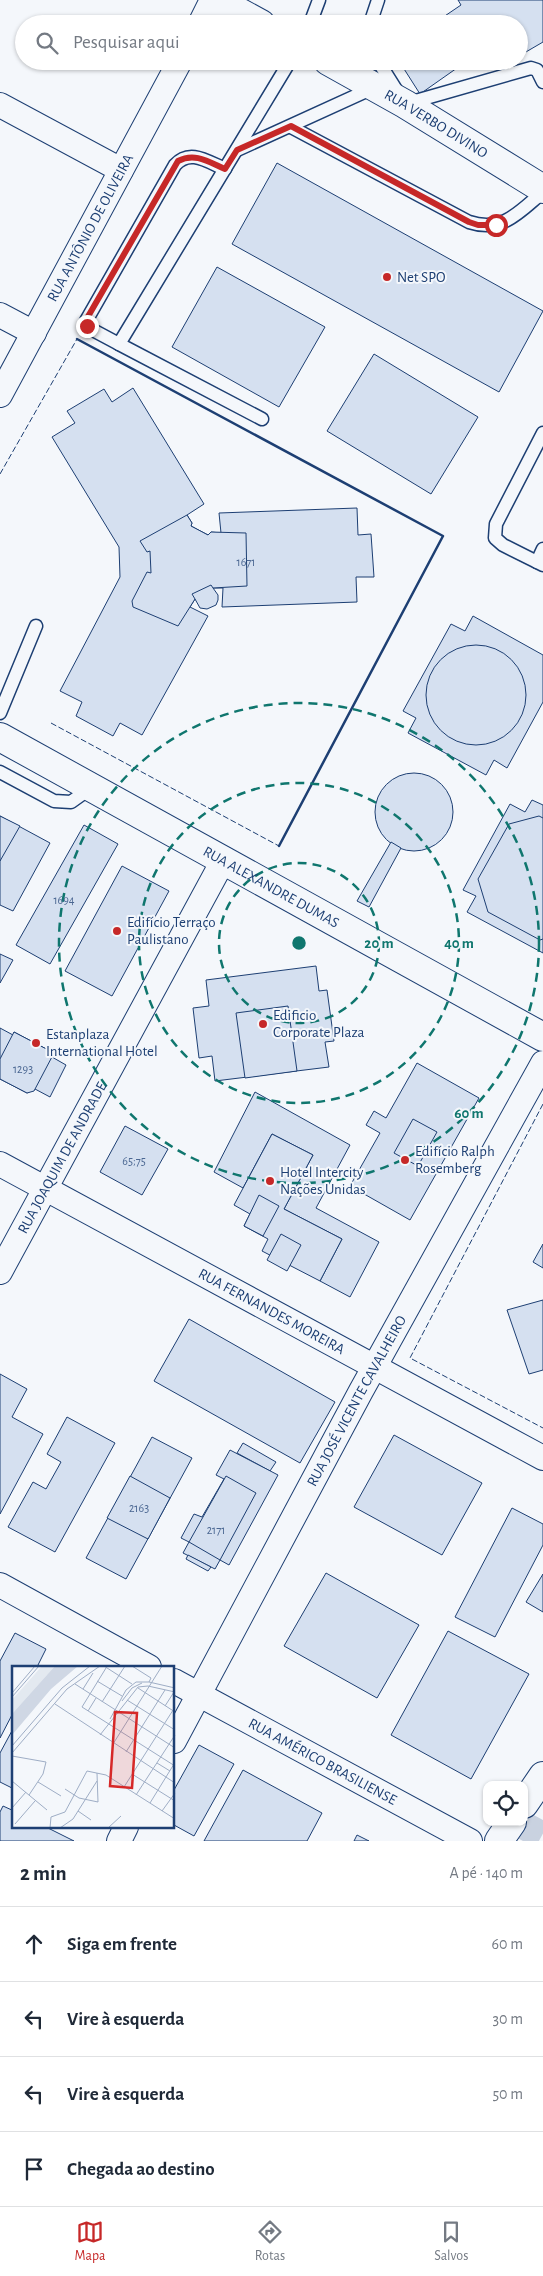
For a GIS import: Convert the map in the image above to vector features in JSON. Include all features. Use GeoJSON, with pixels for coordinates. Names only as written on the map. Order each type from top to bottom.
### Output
{"type":"FeatureCollection","features":[{"type":"Feature","properties":{"kind":"street"},"geometry":{"type":"LineString","coordinates":[[204,15],[212,0]]}},
{"type":"Feature","properties":{"kind":"street"},"geometry":{"type":"LineString","coordinates":[[217,0],[244,15]]}},
{"type":"Feature","properties":{"kind":"street","name":"RUA ANTÔNIO DE OLIVEIRA"},"geometry":{"type":"LineString","coordinates":[[0,395],[175,70]]}},
{"type":"Feature","properties":{"kind":"street","name":"RUA VERBO DIVINO"},"geometry":{"type":"LineString","coordinates":[[380,70],[405,104],[543,191]]}},
{"type":"Feature","properties":{"kind":"street"},"geometry":{"type":"LineString","coordinates":[[0,105],[121,170]]}},
{"type":"Feature","properties":{"kind":"street"},"geometry":{"type":"LineString","coordinates":[[0,315],[34,333]]}},
{"type":"Feature","properties":{"kind":"street","name":"RUA ALEXANDRE DUMAS"},"geometry":{"type":"LineString","coordinates":[[0,736],[543,1037]]}},
{"type":"Feature","properties":{"kind":"street","name":"RUA JOAQUIM DE ANDRADE"},"geometry":{"type":"LineString","coordinates":[[0,1272],[224,859]]}},
{"type":"Feature","properties":{"kind":"street","name":"RUA JOSÉ VICENTE CAVALHEIRO"},"geometry":{"type":"LineString","coordinates":[[175,1739],[376,1366],[543,1063]]}},
{"type":"Feature","properties":{"kind":"street","name":"RUA FERNANDES MOREIRA"},"geometry":{"type":"LineString","coordinates":[[0,1164],[543,1458]]}},
{"type":"Feature","properties":{"kind":"street"},"geometry":{"type":"LineString","coordinates":[[0,1585],[147,1666]]}},
{"type":"Feature","properties":{"kind":"street","name":"RUA AMÉRICO BRASILIENSE"},"geometry":{"type":"LineString","coordinates":[[175,1682],[470,1841]]}},
{"type":"Feature","properties":{"kind":"street"},"geometry":{"type":"LineString","coordinates":[[528,1798],[543,1776]]}},
{"type":"Feature","properties":{"kind":"street"},"geometry":{"type":"LineString","coordinates":[[119,1841],[126,1828]]}},
{"type":"Feature","properties":{"kind":"lane"},"geometry":{"type":"LineString","coordinates":[[313,15],[319,0]]}},
{"type":"Feature","properties":{"kind":"lane"},"geometry":{"type":"LineString","coordinates":[[373,15],[378,0]]}},
{"type":"Feature","properties":{"kind":"lane"},"geometry":{"type":"LineString","coordinates":[[528,69],[532,68],[537,70],[543,82]]}},
{"type":"Feature","properties":{"kind":"lane"},"geometry":{"type":"LineString","coordinates":[[119,344],[285,70]]}},
{"type":"Feature","properties":{"kind":"lane"},"geometry":{"type":"LineString","coordinates":[[237,150],[291,126],[375,70]]}},
{"type":"Feature","properties":{"kind":"lane"},"geometry":{"type":"LineString","coordinates":[[405,104],[525,70]]}},
{"type":"Feature","properties":{"kind":"lane"},"geometry":{"type":"LineString","coordinates":[[291,126],[469,222],[478,225],[504,223],[543,191]]}},
{"type":"Feature","properties":{"kind":"lane"},"geometry":{"type":"LineString","coordinates":[[225,169],[195,156],[184,158],[175,165],[86,320],[89,328],[262,420]]}},
{"type":"Feature","properties":{"kind":"lane"},"geometry":{"type":"LineString","coordinates":[[543,433],[496,524],[495,538],[503,545],[540,563],[543,549]]}},
{"type":"Feature","properties":{"kind":"lane"},"geometry":{"type":"LineString","coordinates":[[0,712],[36,626]]}},
{"type":"Feature","properties":{"kind":"lane"},"geometry":{"type":"LineString","coordinates":[[0,772],[54,801],[71,802],[92,787]]}},
{"type":"Feature","properties":{"kind":"building"},"geometry":{"type":"Polygon","coordinates":[[[458,0],[543,0],[543,42],[528,51],[528,15],[446,15],[461,5],[458,0]]]}},
{"type":"Feature","properties":{"kind":"building"},"geometry":{"type":"Polygon","coordinates":[[[405,70],[454,70],[420,94],[405,70]]]}},
{"type":"Feature","properties":{"kind":"building","name":"Net SPO"},"geometry":{"type":"Polygon","coordinates":[[[277,163],[543,311],[499,392],[232,244],[277,163]]]}},
{"type":"Feature","properties":{"kind":"building"},"geometry":{"type":"Polygon","coordinates":[[[217,267],[325,327],[279,407],[172,347],[217,267]]]}},
{"type":"Feature","properties":{"kind":"building"},"geometry":{"type":"Polygon","coordinates":[[[374,354],[478,417],[431,494],[327,431],[374,354]]]}},
{"type":"Feature","properties":{"kind":"building"},"geometry":{"type":"Polygon","coordinates":[[[133,388],[204,504],[187,515],[192,523],[191,526],[208,535],[211,532],[221,533],[219,513],[357,508],[358,535],[371,534],[374,577],[356,577],[357,602],[222,607],[223,588],[213,588],[218,595],[216,605],[207,609],[200,608],[195,599],[190,607],[208,616],[142,735],[120,723],[113,736],[76,716],[82,702],[60,691],[120,577],[119,547],[52,437],[75,423],[67,411],[104,389],[112,402],[133,388]]]}},
{"type":"Feature","properties":{"kind":"building"},"geometry":{"type":"Polygon","coordinates":[[[187,515],[192,523],[191,526],[208,535],[211,532],[246,533],[247,586],[213,588],[211,585],[192,594],[195,599],[178,626],[133,607],[132,601],[147,572],[151,573],[150,551],[147,552],[140,541],[187,515]]]}},
{"type":"Feature","properties":{"kind":"building"},"geometry":{"type":"Polygon","coordinates":[[[473,616],[543,655],[543,702],[507,768],[494,760],[486,775],[408,733],[416,718],[403,711],[451,624],[465,631],[473,616]]]}},
{"type":"Feature","properties":{"kind":"building"},"geometry":{"type":"Polygon","coordinates":[[[476,645],[495,649],[512,659],[522,676],[526,695],[522,714],[512,731],[495,741],[476,745],[457,741],[440,731],[430,714],[426,695],[430,676],[440,659],[457,649],[476,645]]]}},
{"type":"Feature","properties":{"kind":"building"},"geometry":{"type":"Polygon","coordinates":[[[414,773],[429,776],[441,785],[450,797],[453,812],[450,827],[441,839],[429,848],[414,851],[399,848],[387,839],[378,827],[375,812],[378,797],[387,785],[399,776],[414,773]]]}},
{"type":"Feature","properties":{"kind":"building"},"geometry":{"type":"Polygon","coordinates":[[[532,800],[543,805],[543,953],[467,912],[476,896],[463,890],[510,804],[525,812],[532,800]]]}},
{"type":"Feature","properties":{"kind":"building"},"geometry":{"type":"Polygon","coordinates":[[[0,816],[50,843],[13,911],[0,905],[0,816]]]}},
{"type":"Feature","properties":{"kind":"building"},"geometry":{"type":"Polygon","coordinates":[[[0,816],[20,826],[0,861],[0,816]]]}},
{"type":"Feature","properties":{"kind":"building"},"geometry":{"type":"Polygon","coordinates":[[[539,816],[543,818],[543,939],[540,940],[488,912],[478,879],[509,824],[539,816]]]}},
{"type":"Feature","properties":{"kind":"building"},"geometry":{"type":"Polygon","coordinates":[[[84,825],[118,844],[50,964],[16,945],[84,825]]]}},
{"type":"Feature","properties":{"kind":"building"},"geometry":{"type":"Polygon","coordinates":[[[391,842],[401,848],[369,907],[357,901],[391,842]]]}},
{"type":"Feature","properties":{"kind":"building","name":"Edifício Terraço Paulistano"},"geometry":{"type":"Polygon","coordinates":[[[122,866],[169,891],[112,996],[65,971],[122,866]]]}},
{"type":"Feature","properties":{"kind":"building"},"geometry":{"type":"Polygon","coordinates":[[[0,954],[13,960],[0,983],[0,954]]]}},
{"type":"Feature","properties":{"kind":"building","name":"Edificio Corporate Plaza"},"geometry":{"type":"Polygon","coordinates":[[[316,966],[319,991],[327,990],[334,1041],[325,1042],[329,1067],[215,1081],[212,1056],[199,1058],[193,1008],[209,1006],[206,980],[316,966]]]}},
{"type":"Feature","properties":{"kind":"building"},"geometry":{"type":"Polygon","coordinates":[[[288,1006],[297,1071],[245,1078],[236,1013],[288,1006]]]}},
{"type":"Feature","properties":{"kind":"building"},"geometry":{"type":"Polygon","coordinates":[[[0,1028],[13,1035],[14,1032],[54,1053],[52,1057],[66,1065],[50,1097],[35,1089],[27,1093],[0,1079],[0,1028]]]}},
{"type":"Feature","properties":{"kind":"building"},"geometry":{"type":"Polygon","coordinates":[[[14,1032],[54,1053],[34,1091],[27,1093],[0,1079],[0,1059],[14,1032]]]}},
{"type":"Feature","properties":{"kind":"building","name":"Edifício Ralph Rosemberg"},"geometry":{"type":"Polygon","coordinates":[[[417,1063],[479,1098],[410,1220],[350,1186],[380,1133],[366,1125],[374,1111],[386,1118],[417,1063]]]}},
{"type":"Feature","properties":{"kind":"building"},"geometry":{"type":"Polygon","coordinates":[[[255,1092],[350,1145],[316,1208],[379,1242],[350,1297],[320,1281],[342,1239],[284,1209],[313,1155],[272,1134],[243,1188],[214,1172],[255,1092]]]}},
{"type":"Feature","properties":{"kind":"building"},"geometry":{"type":"Polygon","coordinates":[[[413,1119],[437,1132],[418,1166],[394,1153],[413,1119]]]}},
{"type":"Feature","properties":{"kind":"building"},"geometry":{"type":"Polygon","coordinates":[[[125,1126],[168,1149],[142,1195],[100,1172],[125,1126]]]}},
{"type":"Feature","properties":{"kind":"building"},"geometry":{"type":"Polygon","coordinates":[[[272,1134],[313,1155],[284,1209],[342,1239],[320,1281],[262,1251],[268,1239],[244,1226],[250,1214],[234,1205],[272,1134]]]}},
{"type":"Feature","properties":{"kind":"building"},"geometry":{"type":"Polygon","coordinates":[[[259,1195],[279,1206],[263,1236],[244,1226],[259,1195]]]}},
{"type":"Feature","properties":{"kind":"building"},"geometry":{"type":"Polygon","coordinates":[[[281,1234],[301,1245],[287,1271],[267,1260],[281,1234]]]}},
{"type":"Feature","properties":{"kind":"building"},"geometry":{"type":"Polygon","coordinates":[[[543,1244],[543,1268],[533,1262],[543,1244]]]}},
{"type":"Feature","properties":{"kind":"building"},"geometry":{"type":"Polygon","coordinates":[[[543,1300],[543,1370],[529,1374],[507,1310],[543,1300]]]}},
{"type":"Feature","properties":{"kind":"building"},"geometry":{"type":"Polygon","coordinates":[[[189,1319],[335,1402],[300,1463],[154,1381],[189,1319]]]}},
{"type":"Feature","properties":{"kind":"building"},"geometry":{"type":"Polygon","coordinates":[[[0,1374],[27,1389],[12,1417],[43,1434],[0,1514],[0,1374]]]}},
{"type":"Feature","properties":{"kind":"building"},"geometry":{"type":"Polygon","coordinates":[[[67,1417],[115,1443],[55,1552],[8,1527],[33,1482],[46,1489],[61,1462],[47,1454],[67,1417]]]}},
{"type":"Feature","properties":{"kind":"building"},"geometry":{"type":"Polygon","coordinates":[[[394,1435],[482,1483],[442,1555],[354,1507],[394,1435]]]}},
{"type":"Feature","properties":{"kind":"building"},"geometry":{"type":"Polygon","coordinates":[[[152,1437],[192,1458],[126,1579],[86,1558],[152,1437]]]}},
{"type":"Feature","properties":{"kind":"building"},"geometry":{"type":"Polygon","coordinates":[[[243,1443],[276,1462],[270,1471],[237,1453],[243,1443]]]}},
{"type":"Feature","properties":{"kind":"building"},"geometry":{"type":"Polygon","coordinates":[[[230,1450],[278,1475],[229,1565],[220,1560],[215,1569],[183,1553],[189,1542],[181,1538],[194,1514],[202,1517],[224,1479],[216,1475],[230,1450]]]}},
{"type":"Feature","properties":{"kind":"building"},"geometry":{"type":"Polygon","coordinates":[[[130,1476],[170,1498],[148,1539],[107,1518],[130,1476]]]}},
{"type":"Feature","properties":{"kind":"building"},"geometry":{"type":"Polygon","coordinates":[[[226,1476],[256,1493],[220,1560],[189,1542],[226,1476]]]}},
{"type":"Feature","properties":{"kind":"building"},"geometry":{"type":"Polygon","coordinates":[[[512,1508],[543,1524],[543,1545],[495,1637],[455,1617],[512,1508]]]}},
{"type":"Feature","properties":{"kind":"building"},"geometry":{"type":"Polygon","coordinates":[[[188,1555],[211,1567],[208,1571],[186,1559],[188,1555]]]}},
{"type":"Feature","properties":{"kind":"building"},"geometry":{"type":"Polygon","coordinates":[[[326,1573],[419,1625],[377,1698],[284,1646],[326,1573]]]}},
{"type":"Feature","properties":{"kind":"building"},"geometry":{"type":"Polygon","coordinates":[[[543,1574],[543,1612],[526,1602],[543,1574]]]}},
{"type":"Feature","properties":{"kind":"building"},"geometry":{"type":"Polygon","coordinates":[[[448,1631],[529,1674],[471,1779],[391,1735],[448,1631]]]}},
{"type":"Feature","properties":{"kind":"building"},"geometry":{"type":"Polygon","coordinates":[[[15,1633],[46,1649],[38,1666],[12,1666],[12,1715],[0,1738],[0,1661],[15,1633]]]}},
{"type":"Feature","properties":{"kind":"building"},"geometry":{"type":"Polygon","coordinates":[[[12,1731],[12,1788],[0,1782],[0,1753],[12,1731]]]}},
{"type":"Feature","properties":{"kind":"building"},"geometry":{"type":"Polygon","coordinates":[[[199,1745],[234,1764],[194,1836],[175,1826],[175,1788],[199,1745]]]}},
{"type":"Feature","properties":{"kind":"building"},"geometry":{"type":"Polygon","coordinates":[[[243,1770],[322,1813],[307,1841],[204,1841],[243,1770]]]}},
{"type":"Feature","properties":{"kind":"building"},"geometry":{"type":"Polygon","coordinates":[[[3,1806],[12,1810],[12,1828],[48,1828],[74,1841],[0,1841],[0,1812],[3,1806]]]}},
{"type":"Feature","properties":{"kind":"building"},"geometry":{"type":"Polygon","coordinates":[[[357,1835],[369,1841],[354,1841],[357,1835]]]}},
{"type":"Feature","properties":{"kind":"tunnel"},"geometry":{"type":"LineString","coordinates":[[523,1841],[543,1804]]}},
{"type":"Feature","properties":{"kind":"fence"},"geometry":{"type":"LineString","coordinates":[[0,474],[77,339]]}},
{"type":"Feature","properties":{"kind":"fence"},"geometry":{"type":"LineString","coordinates":[[51,723],[279,846]]}},
{"type":"Feature","properties":{"kind":"fence"},"geometry":{"type":"LineString","coordinates":[[543,1104],[410,1358],[543,1428]]}},
{"type":"Feature","properties":{"kind":"wall"},"geometry":{"type":"LineString","coordinates":[[77,339],[443,536],[279,846]]}},
{"type":"Feature","properties":{"kind":"place","name":"Net SPO"},"geometry":{"type":"Point","coordinates":[387,277]}},
{"type":"Feature","properties":{"kind":"place","name":"Edifício Terraço Paulistano"},"geometry":{"type":"Point","coordinates":[117,931]}},
{"type":"Feature","properties":{"kind":"place","name":"Edificio Corporate Plaza"},"geometry":{"type":"Point","coordinates":[263,1024]}},
{"type":"Feature","properties":{"kind":"place","name":"Estanplaza International Hotel"},"geometry":{"type":"Point","coordinates":[36,1043]}},
{"type":"Feature","properties":{"kind":"place","name":"Edifício Ralph Rosemberg"},"geometry":{"type":"Point","coordinates":[405,1160]}},
{"type":"Feature","properties":{"kind":"place","name":"Hotel Intercity Nações Unidas"},"geometry":{"type":"Point","coordinates":[270,1181]}},
{"type":"Feature","properties":{"kind":"route"},"geometry":{"type":"LineString","coordinates":[[87,326],[86,320],[178,161],[189,156],[195,156],[225,169],[237,150],[291,126],[469,222],[478,225],[496,225]]}}]}
